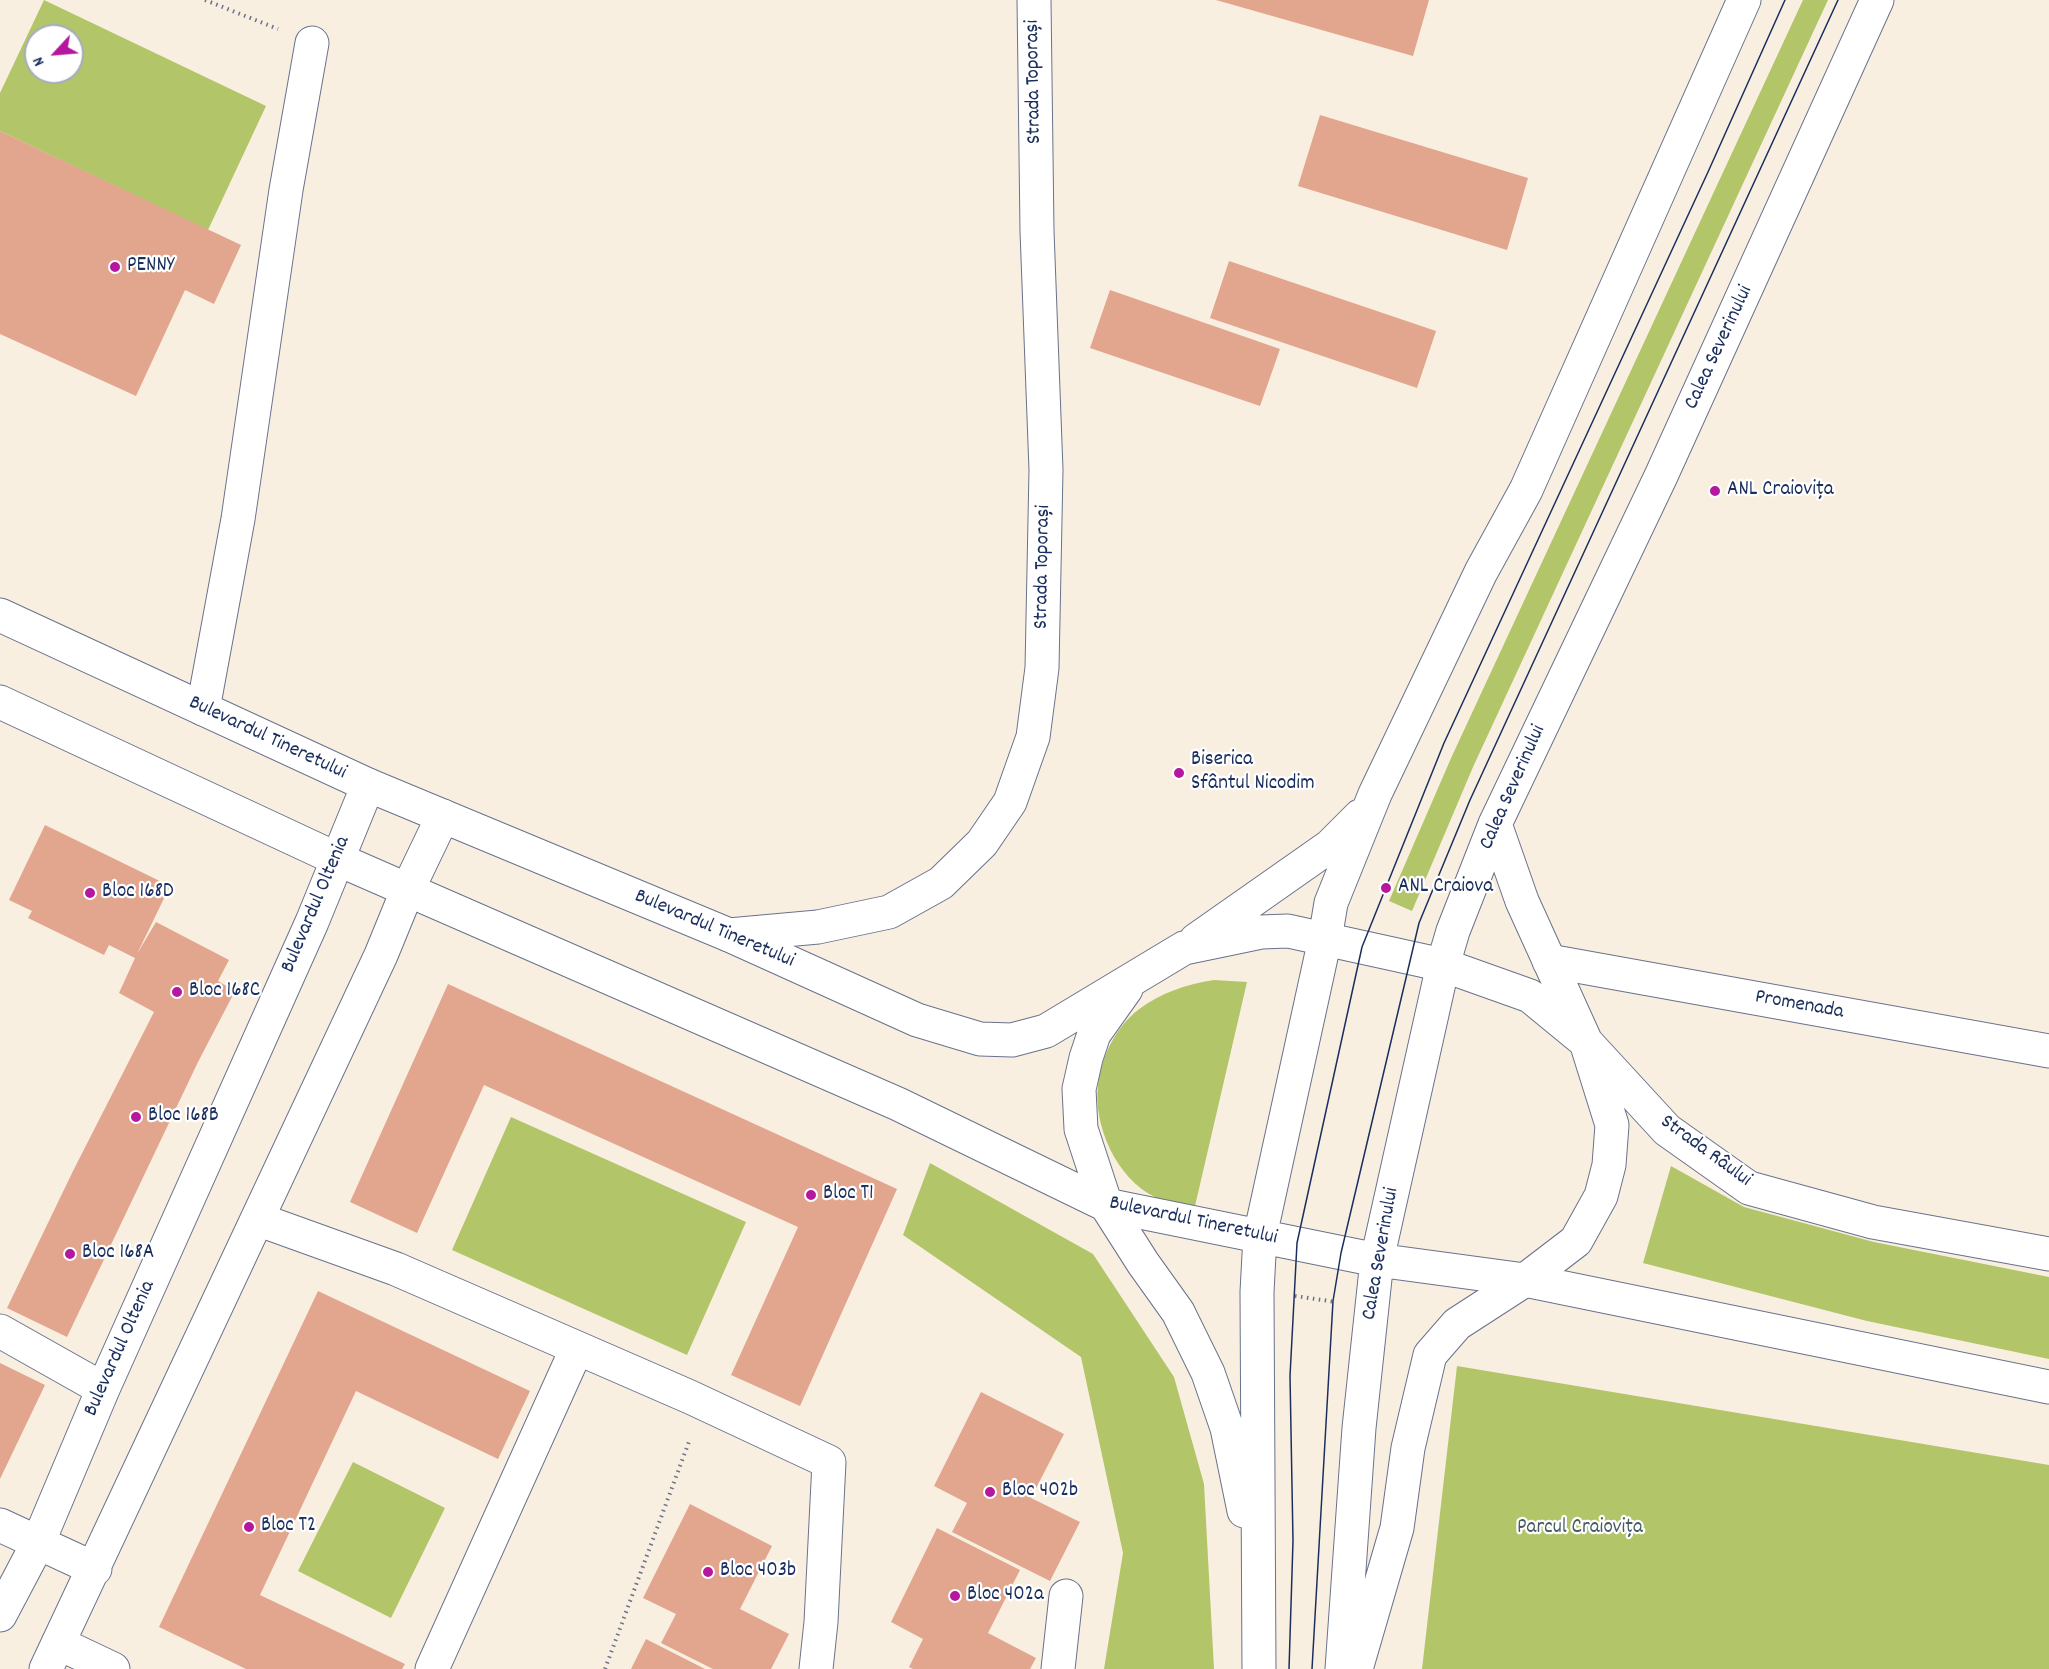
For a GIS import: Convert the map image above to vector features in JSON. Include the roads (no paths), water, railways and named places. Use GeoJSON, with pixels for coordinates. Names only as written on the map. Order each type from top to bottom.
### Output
{"type":"FeatureCollection","features":[{"type":"Feature","properties":{"kind":"main road","name":"Strada Toporași"},"geometry":{"type":"LineString","coordinates":[[729,935],[818,927],[889,912],[941,883],[982,843],[1010,802],[1033,737],[1042,668],[1046,470],[1037,231],[1034,0]]}},
{"type":"Feature","properties":{"kind":"main road"},"geometry":{"type":"LineString","coordinates":[[1259,1669],[1257,1292],[1260,1236],[1331,903],[1375,794],[1481,572],[1526,490],[1744,0]]}},
{"type":"Feature","properties":{"kind":"main road","name":"Calea Severinului"},"geometry":{"type":"LineString","coordinates":[[1342,1669],[1359,1428],[1377,1260],[1443,965],[1453,932],[1495,824],[1666,466],[1877,0]]}},
{"type":"Feature","properties":{"kind":"main road"},"geometry":{"type":"LineString","coordinates":[[203,709],[238,519],[286,190],[312,43]]}},
{"type":"Feature","properties":{"kind":"main road","name":"Bulevardul Tineretului"},"geometry":{"type":"LineString","coordinates":[[0,615],[368,785],[729,935],[917,1020],[980,1039],[1012,1040],[1046,1031],[1184,948],[1261,932],[1288,931],[1443,965]]}},
{"type":"Feature","properties":{"kind":"main road","name":"Bulevardul Tineretului"},"geometry":{"type":"LineString","coordinates":[[0,702],[337,859],[898,1104],[1106,1205],[1377,1260]]}},
{"type":"Feature","properties":{"kind":"main road","name":"Bulevardul Oltenia"},"geometry":{"type":"LineString","coordinates":[[0,1615],[38,1543],[103,1389],[307,932],[368,785]]}},
{"type":"Feature","properties":{"kind":"main road"},"geometry":{"type":"LineString","coordinates":[[1184,948],[1330,846],[1361,815],[1375,794]]}},
{"type":"Feature","properties":{"kind":"main road"},"geometry":{"type":"LineString","coordinates":[[112,1669],[52,1656],[381,955],[408,889],[443,816]]}},
{"type":"Feature","properties":{"kind":"main road"},"geometry":{"type":"LineString","coordinates":[[1356,1669],[1397,1528],[1408,1448],[1430,1355],[1457,1324],[1525,1280],[1576,1240],[1601,1196],[1609,1165],[1612,1125],[1586,1042],[1522,901],[1495,824]]}},
{"type":"Feature","properties":{"kind":"main road","name":"Promenada"},"geometry":{"type":"LineString","coordinates":[[1549,961],[2049,1051]]}},
{"type":"Feature","properties":{"kind":"main road","name":"Strada Râului"},"geometry":{"type":"LineString","coordinates":[[1443,965],[1530,996],[1586,1042],[1667,1130],[1749,1188],[1873,1222],[2049,1254]]}},
{"type":"Feature","properties":{"kind":"main road"},"geometry":{"type":"LineString","coordinates":[[1134,978],[1094,1034],[1079,1089],[1081,1129],[1106,1205],[1178,1312],[1208,1373],[1227,1428],[1239,1492],[1258,1569]]}},
{"type":"Feature","properties":{"kind":"main road"},"geometry":{"type":"LineString","coordinates":[[257,1219],[396,1269],[703,1403],[829,1462],[816,1669]]}},
{"type":"Feature","properties":{"kind":"main road"},"geometry":{"type":"LineString","coordinates":[[1377,1260],[1525,1280],[2049,1387]]}},
{"type":"Feature","properties":{"kind":"main road"},"geometry":{"type":"LineString","coordinates":[[0,1331],[103,1389]]}},
{"type":"Feature","properties":{"kind":"main road"},"geometry":{"type":"LineString","coordinates":[[432,1669],[577,1348]]}},
{"type":"Feature","properties":{"kind":"main road"},"geometry":{"type":"LineString","coordinates":[[0,1525],[94,1569]]}},
{"type":"Feature","properties":{"kind":"main road"},"geometry":{"type":"LineString","coordinates":[[1058,1669],[1066,1596]]}},
{"type":"Feature","properties":{"kind":"tram line"},"geometry":{"type":"LineString","coordinates":[[1289,1669],[1293,1541],[1290,1376],[1297,1243],[1362,947],[1444,743],[1785,0]]}},
{"type":"Feature","properties":{"kind":"tram line"},"geometry":{"type":"LineString","coordinates":[[1312,1669],[1333,1301],[1341,1253],[1419,923],[1470,800],[1838,0]]}},
{"type":"Feature","properties":{"kind":"place","name":"PENNY"},"geometry":{"type":"Point","coordinates":[115,267]}},
{"type":"Feature","properties":{"kind":"place","name":"ANL Craiovița"},"geometry":{"type":"Point","coordinates":[1715,491]}},
{"type":"Feature","properties":{"kind":"place","name":"Biserica Sfântul Nicodim"},"geometry":{"type":"Point","coordinates":[1179,773]}},
{"type":"Feature","properties":{"kind":"place","name":"ANL Craiova"},"geometry":{"type":"Point","coordinates":[1386,888]}},
{"type":"Feature","properties":{"kind":"place","name":"Bloc 168D"},"geometry":{"type":"Point","coordinates":[90,893]}},
{"type":"Feature","properties":{"kind":"place","name":"Bloc 168C"},"geometry":{"type":"Point","coordinates":[177,992]}},
{"type":"Feature","properties":{"kind":"place","name":"Bloc 168B"},"geometry":{"type":"Point","coordinates":[136,1117]}},
{"type":"Feature","properties":{"kind":"place","name":"Bloc T1"},"geometry":{"type":"Point","coordinates":[811,1195]}},
{"type":"Feature","properties":{"kind":"place","name":"Bloc 168A"},"geometry":{"type":"Point","coordinates":[70,1254]}},
{"type":"Feature","properties":{"kind":"place","name":"Bloc 402b"},"geometry":{"type":"Point","coordinates":[990,1492]}},
{"type":"Feature","properties":{"kind":"place","name":"Bloc T2"},"geometry":{"type":"Point","coordinates":[249,1527]}},
{"type":"Feature","properties":{"kind":"place","name":"Bloc 403b"},"geometry":{"type":"Point","coordinates":[708,1572]}},
{"type":"Feature","properties":{"kind":"place","name":"Bloc 402a"},"geometry":{"type":"Point","coordinates":[955,1596]}},
{"type":"Feature","properties":{"kind":"park label","name":"Parcul Craiovița"},"geometry":{"type":"Point","coordinates":[1580,1529]}}]}
